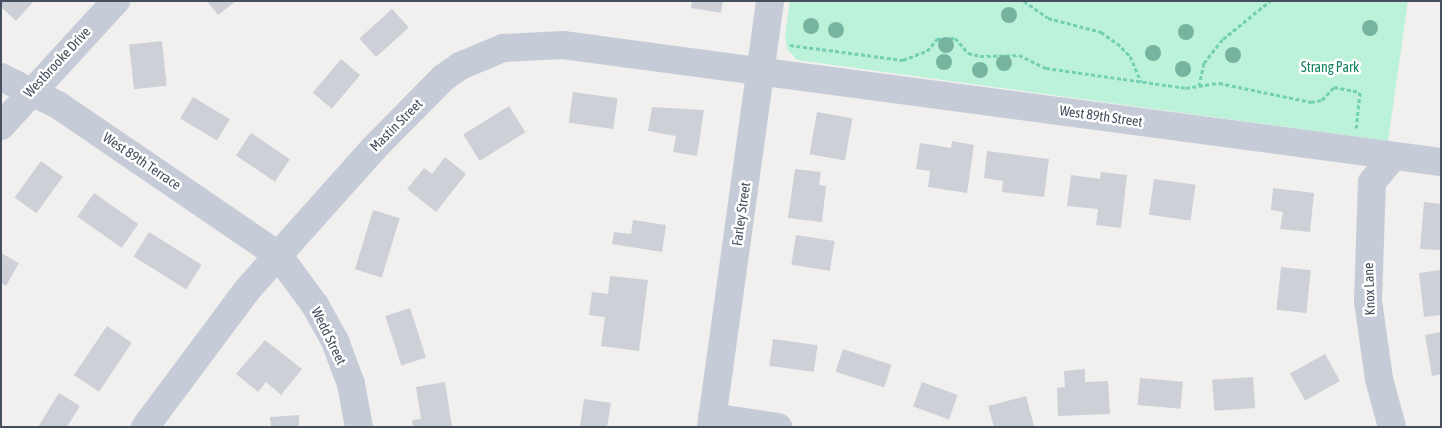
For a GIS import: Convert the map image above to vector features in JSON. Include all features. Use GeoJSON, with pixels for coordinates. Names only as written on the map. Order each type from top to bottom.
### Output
{"type":"FeatureCollection","features":[{"type":"Feature","properties":{"kind":"street","name":"Westbrooke Drive"},"geometry":{"type":"LineString","coordinates":[[1,126],[31,91],[116,1]]}},
{"type":"Feature","properties":{"kind":"street","name":"Farley Street"},"geometry":{"type":"LineString","coordinates":[[712,422],[770,1]]}},
{"type":"Feature","properties":{"kind":"street","name":"Mastin Street"},"geometry":{"type":"LineString","coordinates":[[145,427],[192,360],[278,255],[373,148],[444,78],[460,66],[503,48],[563,45],[761,70]]}},
{"type":"Feature","properties":{"kind":"street","name":"West 89th Street"},"geometry":{"type":"LineString","coordinates":[[761,70],[1441,162]]}},
{"type":"Feature","properties":{"kind":"street","name":"West 89th Terrace"},"geometry":{"type":"LineString","coordinates":[[1,77],[66,111],[278,255]]}},
{"type":"Feature","properties":{"kind":"street","name":"Knox Lane"},"geometry":{"type":"LineString","coordinates":[[1392,427],[1379,379],[1368,301],[1372,182],[1394,156]]}},
{"type":"Feature","properties":{"kind":"street","name":"Wedd Street"},"geometry":{"type":"LineString","coordinates":[[278,255],[315,305],[335,341],[350,384],[359,427]]}},
{"type":"Feature","properties":{"kind":"street"},"geometry":{"type":"LineString","coordinates":[[712,422],[778,427]]}},
{"type":"Feature","properties":{"kind":"path"},"geometry":{"type":"LineString","coordinates":[[1024,1],[1048,18],[1101,32],[1117,43],[1130,56],[1141,82]]}},
{"type":"Feature","properties":{"kind":"path"},"geometry":{"type":"LineString","coordinates":[[1199,86],[1204,63],[1223,39],[1270,1]]}},
{"type":"Feature","properties":{"kind":"path"},"geometry":{"type":"LineString","coordinates":[[790,45],[903,60],[927,51],[937,39],[955,38],[968,53],[980,56],[1019,55],[1046,68],[1186,88],[1219,83],[1311,102],[1322,100],[1334,87],[1360,92],[1355,134]]}},
{"type":"Feature","properties":{"kind":"green space","name":"Strang Park"},"geometry":{"type":"Polygon","coordinates":[[[790,1],[1408,1],[1388,141],[797,60],[787,49],[785,35],[790,1]]]}},
{"type":"Feature","properties":{"kind":"building"},"geometry":{"type":"Polygon","coordinates":[[[1,1],[34,1],[16,21],[1,7],[1,1]]]}},
{"type":"Feature","properties":{"kind":"building"},"geometry":{"type":"Polygon","coordinates":[[[207,1],[236,1],[218,15],[207,1]]]}},
{"type":"Feature","properties":{"kind":"building"},"geometry":{"type":"Polygon","coordinates":[[[692,1],[723,1],[721,13],[691,8],[692,1]]]}},
{"type":"Feature","properties":{"kind":"building"},"geometry":{"type":"Polygon","coordinates":[[[392,9],[409,28],[376,57],[359,38],[392,9]]]}},
{"type":"Feature","properties":{"kind":"building"},"geometry":{"type":"Polygon","coordinates":[[[162,41],[167,86],[134,89],[129,44],[162,41]]]}},
{"type":"Feature","properties":{"kind":"building"},"geometry":{"type":"Polygon","coordinates":[[[341,59],[360,75],[332,109],[313,93],[341,59]]]}},
{"type":"Feature","properties":{"kind":"building"},"geometry":{"type":"Polygon","coordinates":[[[573,92],[618,98],[613,129],[569,123],[573,92]]]}},
{"type":"Feature","properties":{"kind":"building"},"geometry":{"type":"Polygon","coordinates":[[[193,97],[230,119],[217,141],[180,118],[193,97]]]}},
{"type":"Feature","properties":{"kind":"building"},"geometry":{"type":"Polygon","coordinates":[[[509,106],[525,132],[480,161],[463,135],[509,106]]]}},
{"type":"Feature","properties":{"kind":"building"},"geometry":{"type":"Polygon","coordinates":[[[652,107],[704,110],[697,156],[673,152],[676,136],[648,131],[652,107]]]}},
{"type":"Feature","properties":{"kind":"building"},"geometry":{"type":"Polygon","coordinates":[[[817,112],[852,118],[845,161],[810,154],[817,112]]]}},
{"type":"Feature","properties":{"kind":"building"},"geometry":{"type":"Polygon","coordinates":[[[251,133],[290,159],[275,182],[236,155],[251,133]]]}},
{"type":"Feature","properties":{"kind":"building"},"geometry":{"type":"Polygon","coordinates":[[[952,141],[974,145],[967,193],[928,187],[930,171],[916,169],[920,143],[951,148],[952,141]]]}},
{"type":"Feature","properties":{"kind":"building"},"geometry":{"type":"Polygon","coordinates":[[[987,151],[1049,159],[1044,197],[1002,192],[1003,181],[984,178],[987,151]]]}},
{"type":"Feature","properties":{"kind":"building"},"geometry":{"type":"Polygon","coordinates":[[[445,157],[466,174],[436,212],[407,189],[424,168],[432,174],[445,157]]]}},
{"type":"Feature","properties":{"kind":"building"},"geometry":{"type":"Polygon","coordinates":[[[41,161],[63,177],[36,213],[15,197],[41,161]]]}},
{"type":"Feature","properties":{"kind":"building"},"geometry":{"type":"Polygon","coordinates":[[[795,169],[821,172],[819,185],[826,186],[822,222],[788,218],[795,169]]]}},
{"type":"Feature","properties":{"kind":"building"},"geometry":{"type":"Polygon","coordinates":[[[1101,172],[1127,175],[1121,228],[1096,225],[1098,209],[1067,206],[1071,175],[1100,179],[1101,172]]]}},
{"type":"Feature","properties":{"kind":"building"},"geometry":{"type":"Polygon","coordinates":[[[1154,179],[1196,185],[1191,220],[1149,215],[1154,179]]]}},
{"type":"Feature","properties":{"kind":"building"},"geometry":{"type":"Polygon","coordinates":[[[1273,188],[1314,193],[1310,232],[1280,229],[1283,212],[1271,210],[1273,188]]]}},
{"type":"Feature","properties":{"kind":"building"},"geometry":{"type":"Polygon","coordinates":[[[94,193],[138,224],[122,248],[77,217],[94,193]]]}},
{"type":"Feature","properties":{"kind":"building"},"geometry":{"type":"Polygon","coordinates":[[[1424,202],[1441,204],[1441,250],[1420,249],[1424,202]]]}},
{"type":"Feature","properties":{"kind":"building"},"geometry":{"type":"Polygon","coordinates":[[[373,210],[400,218],[382,277],[355,269],[373,210]]]}},
{"type":"Feature","properties":{"kind":"building"},"geometry":{"type":"Polygon","coordinates":[[[633,220],[666,225],[662,252],[612,244],[614,232],[631,234],[633,220]]]}},
{"type":"Feature","properties":{"kind":"building"},"geometry":{"type":"Polygon","coordinates":[[[149,232],[202,265],[186,289],[134,257],[149,232]]]}},
{"type":"Feature","properties":{"kind":"building"},"geometry":{"type":"Polygon","coordinates":[[[796,235],[835,241],[830,271],[791,265],[796,235]]]}},
{"type":"Feature","properties":{"kind":"building"},"geometry":{"type":"Polygon","coordinates":[[[1,253],[19,263],[6,286],[1,283],[1,253]]]}},
{"type":"Feature","properties":{"kind":"building"},"geometry":{"type":"Polygon","coordinates":[[[1281,267],[1311,270],[1306,313],[1277,310],[1281,267]]]}},
{"type":"Feature","properties":{"kind":"building"},"geometry":{"type":"Polygon","coordinates":[[[1441,270],[1441,315],[1424,317],[1419,273],[1441,270]]]}},
{"type":"Feature","properties":{"kind":"building"},"geometry":{"type":"Polygon","coordinates":[[[610,276],[648,280],[639,351],[601,346],[605,317],[589,315],[592,292],[608,294],[610,276]]]}},
{"type":"Feature","properties":{"kind":"building"},"geometry":{"type":"Polygon","coordinates":[[[410,308],[426,357],[401,365],[385,316],[410,308]]]}},
{"type":"Feature","properties":{"kind":"building"},"geometry":{"type":"Polygon","coordinates":[[[107,326],[132,343],[99,392],[74,375],[107,326]]]}},
{"type":"Feature","properties":{"kind":"building"},"geometry":{"type":"Polygon","coordinates":[[[1441,332],[1441,374],[1432,376],[1425,335],[1441,332]]]}},
{"type":"Feature","properties":{"kind":"building"},"geometry":{"type":"Polygon","coordinates":[[[773,339],[818,345],[814,372],[769,366],[773,339]]]}},
{"type":"Feature","properties":{"kind":"building"},"geometry":{"type":"Polygon","coordinates":[[[265,340],[302,369],[281,395],[266,382],[258,392],[236,374],[265,340]]]}},
{"type":"Feature","properties":{"kind":"building"},"geometry":{"type":"Polygon","coordinates":[[[843,349],[892,365],[884,388],[836,372],[843,349]]]}},
{"type":"Feature","properties":{"kind":"building"},"geometry":{"type":"Polygon","coordinates":[[[1325,354],[1340,381],[1305,401],[1290,373],[1325,354]]]}},
{"type":"Feature","properties":{"kind":"building"},"geometry":{"type":"Polygon","coordinates":[[[1085,369],[1085,382],[1108,381],[1110,414],[1058,416],[1057,388],[1065,387],[1064,371],[1085,369]]]}},
{"type":"Feature","properties":{"kind":"building"},"geometry":{"type":"Polygon","coordinates":[[[1253,377],[1255,408],[1214,411],[1212,380],[1253,377]]]}},
{"type":"Feature","properties":{"kind":"building"},"geometry":{"type":"Polygon","coordinates":[[[1140,378],[1183,382],[1180,409],[1138,405],[1140,378]]]}},
{"type":"Feature","properties":{"kind":"building"},"geometry":{"type":"Polygon","coordinates":[[[445,382],[452,427],[413,427],[412,420],[421,419],[416,387],[445,382]]]}},
{"type":"Feature","properties":{"kind":"building"},"geometry":{"type":"Polygon","coordinates":[[[922,382],[958,395],[949,419],[913,406],[922,382]]]}},
{"type":"Feature","properties":{"kind":"building"},"geometry":{"type":"Polygon","coordinates":[[[59,393],[80,406],[67,427],[38,427],[59,393]]]}},
{"type":"Feature","properties":{"kind":"building"},"geometry":{"type":"Polygon","coordinates":[[[1026,396],[1034,426],[994,427],[988,406],[1026,396]]]}},
{"type":"Feature","properties":{"kind":"building"},"geometry":{"type":"Polygon","coordinates":[[[584,399],[611,403],[607,427],[580,427],[584,399]]]}},
{"type":"Feature","properties":{"kind":"building"},"geometry":{"type":"Polygon","coordinates":[[[299,415],[299,427],[271,427],[270,417],[299,415]]]}}]}
